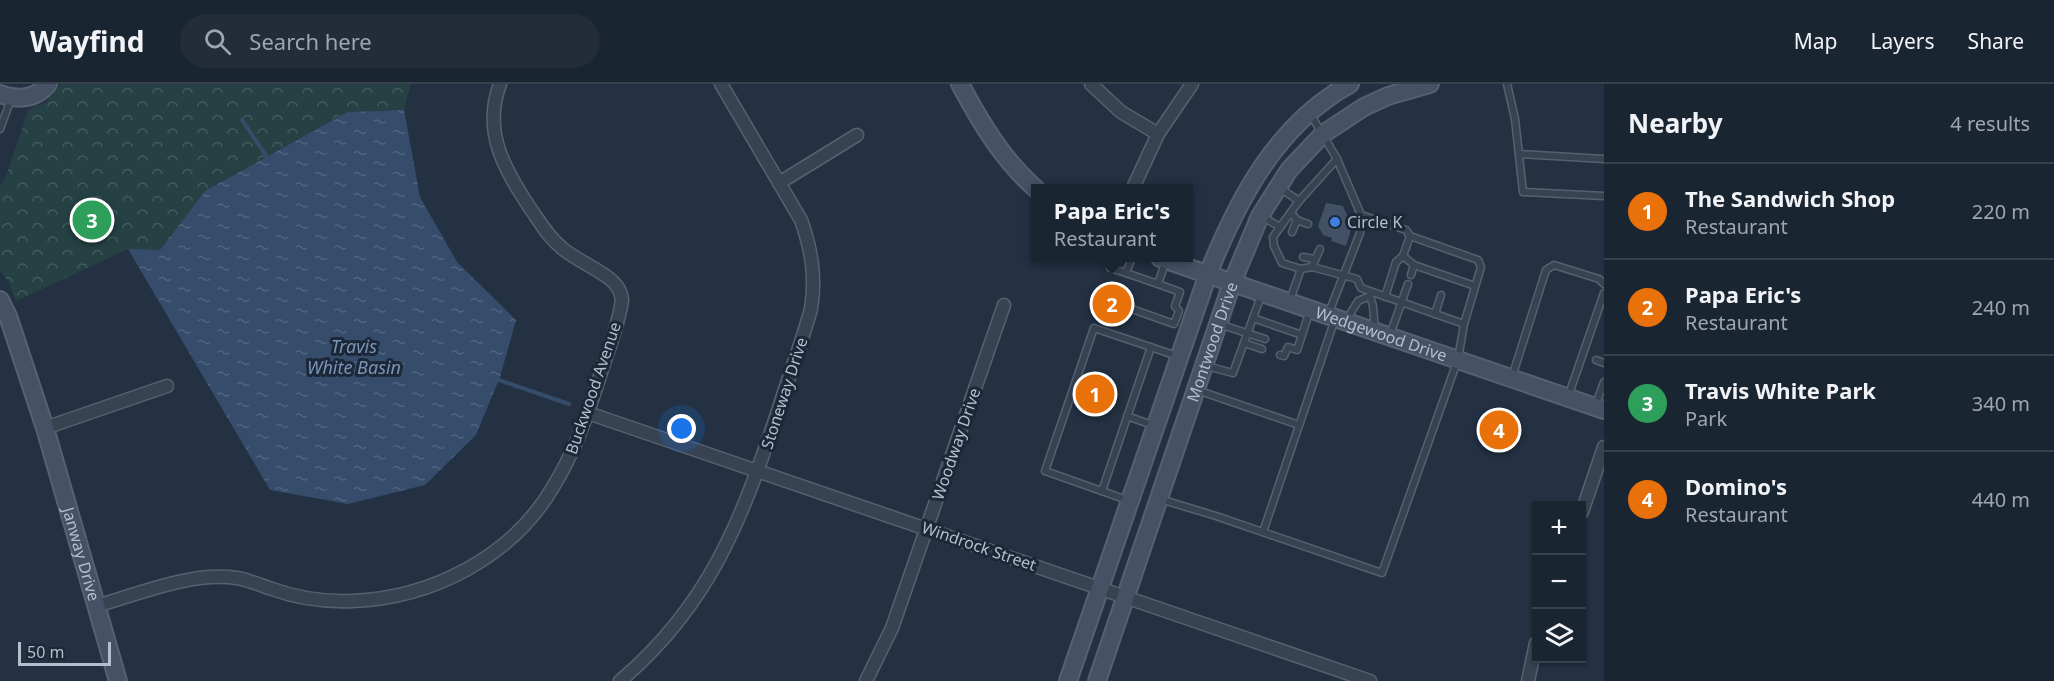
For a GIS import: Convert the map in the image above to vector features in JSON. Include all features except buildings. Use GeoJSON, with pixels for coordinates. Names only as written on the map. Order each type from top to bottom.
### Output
{"type":"FeatureCollection","features":[{"type":"Feature","properties":{"kind":"main road"},"geometry":{"type":"LineString","coordinates":[[6,96],[22,98],[32,96],[48,84]]}},
{"type":"Feature","properties":{"kind":"main road"},"geometry":{"type":"LineString","coordinates":[[960,84],[986,131],[1004,156],[1031,185]]}},
{"type":"Feature","properties":{"kind":"main road","name":"Montwood Drive"},"geometry":{"type":"LineString","coordinates":[[1068,681],[1180,357],[1182,327],[1208,274],[1222,238],[1245,193],[1285,136],[1309,112],[1350,84]]}},
{"type":"Feature","properties":{"kind":"main road","name":"Montwood Drive"},"geometry":{"type":"LineString","coordinates":[[1097,681],[1232,283],[1260,216],[1278,186],[1301,156],[1323,134],[1364,107],[1388,96],[1430,84]]}},
{"type":"Feature","properties":{"kind":"main road","name":"Wedgewood Drive"},"geometry":{"type":"LineString","coordinates":[[1172,262],[1600,409]]}},
{"type":"Feature","properties":{"kind":"main road","name":"Janway Drive"},"geometry":{"type":"LineString","coordinates":[[0,300],[8,316],[45,428],[118,681]]}},
{"type":"Feature","properties":{"kind":"main road"},"geometry":{"type":"LineString","coordinates":[[1150,442],[1176,451]]}},
{"type":"Feature","properties":{"kind":"street","name":"Buckwood Avenue"},"geometry":{"type":"LineString","coordinates":[[96,606],[181,582],[217,577],[257,583],[295,596],[331,601],[378,600],[427,588],[461,573],[481,562],[524,526],[552,489],[568,461],[588,413],[621,306],[620,291],[613,280],[576,260],[559,246],[545,230],[510,177],[501,160],[494,126],[494,107],[500,84]]}},
{"type":"Feature","properties":{"kind":"street","name":"Stoneway Drive"},"geometry":{"type":"LineString","coordinates":[[620,681],[657,646],[698,596],[721,557],[758,471],[808,320],[813,292],[813,268],[808,240],[801,220],[721,84]]}},
{"type":"Feature","properties":{"kind":"street"},"geometry":{"type":"LineString","coordinates":[[1091,84],[1121,112],[1158,134]]}},
{"type":"Feature","properties":{"kind":"street"},"geometry":{"type":"LineString","coordinates":[[1135,184],[1158,134],[1192,84]]}},
{"type":"Feature","properties":{"kind":"street"},"geometry":{"type":"LineString","coordinates":[[779,183],[857,135]]}},
{"type":"Feature","properties":{"kind":"street","name":"Woodway Drive"},"geometry":{"type":"LineString","coordinates":[[866,681],[892,628],[1004,305]]}},
{"type":"Feature","properties":{"kind":"street"},"geometry":{"type":"LineString","coordinates":[[45,428],[167,386]]}},
{"type":"Feature","properties":{"kind":"street","name":"Windrock Street"},"geometry":{"type":"LineString","coordinates":[[588,413],[1370,681]]}},
{"type":"Feature","properties":{"kind":"street"},"geometry":{"type":"LineString","coordinates":[[1585,501],[1604,447]]}},
{"type":"Feature","properties":{"kind":"street"},"geometry":{"type":"LineString","coordinates":[[1528,681],[1532,662]]}},
{"type":"Feature","properties":{"kind":"lane"},"geometry":{"type":"LineString","coordinates":[[1507,84],[1515,119],[1523,192],[1604,196]]}},
{"type":"Feature","properties":{"kind":"lane"},"geometry":{"type":"LineString","coordinates":[[0,129],[6,96]]}},
{"type":"Feature","properties":{"kind":"lane"},"geometry":{"type":"LineString","coordinates":[[1263,532],[1336,318],[1343,275],[1360,233],[1361,215],[1337,159],[1309,112]]}},
{"type":"Feature","properties":{"kind":"lane"},"geometry":{"type":"LineString","coordinates":[[1519,154],[1604,159]]}},
{"type":"Feature","properties":{"kind":"lane"},"geometry":{"type":"LineString","coordinates":[[1337,159],[1299,201],[1273,237],[1274,246],[1282,263],[1301,269],[1312,267],[1357,279],[1361,288],[1371,294],[1402,302],[1464,324]]}},
{"type":"Feature","properties":{"kind":"lane"},"geometry":{"type":"LineString","coordinates":[[1278,186],[1299,201]]}},
{"type":"Feature","properties":{"kind":"lane"},"geometry":{"type":"LineString","coordinates":[[1291,213],[1297,220],[1308,224]]}},
{"type":"Feature","properties":{"kind":"lane"},"geometry":{"type":"LineString","coordinates":[[1160,499],[1382,573],[1458,359],[1464,324],[1481,267],[1478,260],[1427,246],[1410,236],[1406,230],[1361,215]]}},
{"type":"Feature","properties":{"kind":"lane"},"geometry":{"type":"LineString","coordinates":[[1260,216],[1280,227]]}},
{"type":"Feature","properties":{"kind":"lane"},"geometry":{"type":"LineString","coordinates":[[1292,232],[1297,220]]}},
{"type":"Feature","properties":{"kind":"lane"},"geometry":{"type":"LineString","coordinates":[[1385,297],[1396,262],[1403,256],[1410,236]]}},
{"type":"Feature","properties":{"kind":"lane"},"geometry":{"type":"LineString","coordinates":[[1312,267],[1320,249]]}},
{"type":"Feature","properties":{"kind":"lane"},"geometry":{"type":"LineString","coordinates":[[1403,256],[1417,266],[1475,286]]}},
{"type":"Feature","properties":{"kind":"lane"},"geometry":{"type":"LineString","coordinates":[[1303,257],[1315,259]]}},
{"type":"Feature","properties":{"kind":"lane"},"geometry":{"type":"LineString","coordinates":[[1411,275],[1423,259]]}},
{"type":"Feature","properties":{"kind":"lane"},"geometry":{"type":"LineString","coordinates":[[1126,273],[1130,262]]}},
{"type":"Feature","properties":{"kind":"lane"},"geometry":{"type":"LineString","coordinates":[[1158,284],[1162,262]]}},
{"type":"Feature","properties":{"kind":"lane"},"geometry":{"type":"LineString","coordinates":[[1435,272],[1438,264]]}},
{"type":"Feature","properties":{"kind":"lane"},"geometry":{"type":"LineString","coordinates":[[1511,378],[1546,270],[1554,265],[1599,279],[1604,284]]}},
{"type":"Feature","properties":{"kind":"lane"},"geometry":{"type":"LineString","coordinates":[[1110,268],[1180,292],[1175,306],[1179,311],[1182,327]]}},
{"type":"Feature","properties":{"kind":"lane"},"geometry":{"type":"LineString","coordinates":[[1290,302],[1301,269]]}},
{"type":"Feature","properties":{"kind":"lane"},"geometry":{"type":"LineString","coordinates":[[1444,285],[1454,270]]}},
{"type":"Feature","properties":{"kind":"lane"},"geometry":{"type":"LineString","coordinates":[[1382,334],[1402,302],[1408,284]]}},
{"type":"Feature","properties":{"kind":"lane"},"geometry":{"type":"LineString","coordinates":[[1204,365],[1233,373],[1262,292]]}},
{"type":"Feature","properties":{"kind":"lane"},"geometry":{"type":"LineString","coordinates":[[1568,398],[1604,293]]}},
{"type":"Feature","properties":{"kind":"lane"},"geometry":{"type":"LineString","coordinates":[[1336,318],[1371,294]]}},
{"type":"Feature","properties":{"kind":"lane"},"geometry":{"type":"LineString","coordinates":[[1371,294],[1382,334]]}},
{"type":"Feature","properties":{"kind":"lane"},"geometry":{"type":"LineString","coordinates":[[1435,314],[1441,295]]}},
{"type":"Feature","properties":{"kind":"lane"},"geometry":{"type":"LineString","coordinates":[[1130,308],[1182,327]]}},
{"type":"Feature","properties":{"kind":"lane"},"geometry":{"type":"LineString","coordinates":[[1280,355],[1284,356],[1285,346],[1297,350],[1311,309]]}},
{"type":"Feature","properties":{"kind":"lane"},"geometry":{"type":"LineString","coordinates":[[1253,318],[1302,335]]}},
{"type":"Feature","properties":{"kind":"lane"},"geometry":{"type":"LineString","coordinates":[[1219,324],[1265,339]]}},
{"type":"Feature","properties":{"kind":"lane"},"geometry":{"type":"LineString","coordinates":[[1130,501],[1045,471],[1094,328],[1180,357]]}},
{"type":"Feature","properties":{"kind":"lane"},"geometry":{"type":"LineString","coordinates":[[1244,343],[1262,348]]}},
{"type":"Feature","properties":{"kind":"lane"},"geometry":{"type":"LineString","coordinates":[[1102,491],[1151,347]]}},
{"type":"Feature","properties":{"kind":"lane"},"geometry":{"type":"LineString","coordinates":[[1596,360],[1604,363]]}},
{"type":"Feature","properties":{"kind":"lane"},"geometry":{"type":"LineString","coordinates":[[1600,409],[1604,382]]}},
{"type":"Feature","properties":{"kind":"lane"},"geometry":{"type":"LineString","coordinates":[[1196,390],[1299,425]]}},
{"type":"Feature","properties":{"kind":"lane"},"geometry":{"type":"LineString","coordinates":[[1127,416],[1156,426]]}},
{"type":"Feature","properties":{"kind":"green space"},"geometry":{"type":"Polygon","coordinates":[[[61,84],[411,84],[404,110],[346,112],[205,191],[160,250],[128,249],[16,301],[9,283],[0,270],[0,186],[6,176],[29,109],[46,102],[61,84]]]}},
{"type":"Feature","properties":{"kind":"water","name":"Travis White Basin"},"geometry":{"type":"Polygon","coordinates":[[[404,110],[420,197],[457,262],[516,320],[500,377],[476,435],[425,485],[348,504],[270,490],[128,249],[160,250],[205,191],[347,112],[404,110]]]}},
{"type":"Feature","properties":{"kind":"waterway"},"geometry":{"type":"LineString","coordinates":[[242,120],[269,160]]}},
{"type":"Feature","properties":{"kind":"waterway"},"geometry":{"type":"LineString","coordinates":[[496,379],[569,404]]}},
{"type":"Feature","properties":{"kind":"place","name":"Travis White Park"},"geometry":{"type":"Point","coordinates":[92,220]}},
{"type":"Feature","properties":{"kind":"place","name":"Circle K"},"geometry":{"type":"Point","coordinates":[1335,222]}},
{"type":"Feature","properties":{"kind":"place","name":"Papa Eric's"},"geometry":{"type":"Point","coordinates":[1112,304]}},
{"type":"Feature","properties":{"kind":"place","name":"The Sandwich Shop"},"geometry":{"type":"Point","coordinates":[1095,394]}},
{"type":"Feature","properties":{"kind":"place","name":"Domino's"},"geometry":{"type":"Point","coordinates":[1499,430]}}]}
